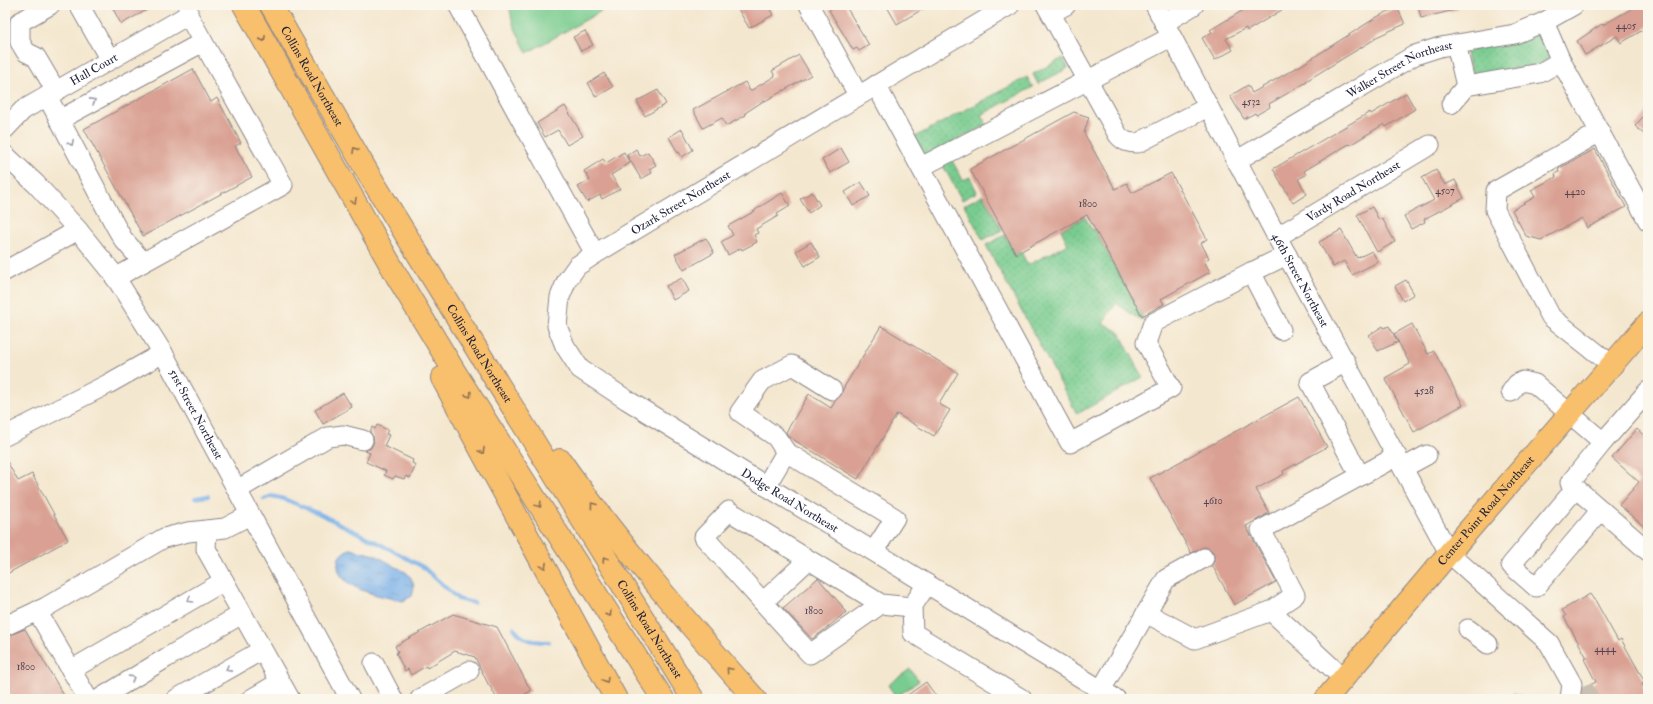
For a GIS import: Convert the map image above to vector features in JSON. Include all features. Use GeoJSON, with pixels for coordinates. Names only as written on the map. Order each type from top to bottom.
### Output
{"type":"FeatureCollection","features":[{"type":"Feature","properties":{"kind":"main road","name":"Collins Road Northeast"},"geometry":{"type":"LineString","coordinates":[[244,5],[398,278],[456,374],[663,699]]}},
{"type":"Feature","properties":{"kind":"main road","name":"Collins Road Northeast"},"geometry":{"type":"LineString","coordinates":[[271,5],[369,175],[693,699]]}},
{"type":"Feature","properties":{"kind":"main road"},"geometry":{"type":"LineString","coordinates":[[369,175],[492,362],[573,478],[661,591],[755,699]]}},
{"type":"Feature","properties":{"kind":"main road"},"geometry":{"type":"LineString","coordinates":[[398,278],[425,346],[616,699]]}},
{"type":"Feature","properties":{"kind":"main road","name":"Center Point Road Northeast"},"geometry":{"type":"LineString","coordinates":[[1326,699],[1449,553],[1648,323]]}},
{"type":"Feature","properties":{"kind":"street"},"geometry":{"type":"LineString","coordinates":[[50,5],[20,22],[20,42],[26,52],[36,57],[51,94],[59,120],[123,239],[143,262]]}},
{"type":"Feature","properties":{"kind":"street"},"geometry":{"type":"LineString","coordinates":[[79,5],[110,60]]}},
{"type":"Feature","properties":{"kind":"street"},"geometry":{"type":"LineString","coordinates":[[458,5],[595,254]]}},
{"type":"Feature","properties":{"kind":"street"},"geometry":{"type":"LineString","coordinates":[[809,5],[858,95]]}},
{"type":"Feature","properties":{"kind":"street","name":"Ozark Street Northeast"},"geometry":{"type":"LineString","coordinates":[[595,254],[1010,5]]}},
{"type":"Feature","properties":{"kind":"street","name":"46th Street Northeast"},"geometry":{"type":"LineString","coordinates":[[1155,5],[1236,161],[1449,553],[1548,643],[1575,690]]}},
{"type":"Feature","properties":{"kind":"street"},"geometry":{"type":"LineString","coordinates":[[921,167],[1088,80],[1168,30],[1194,5]]}},
{"type":"Feature","properties":{"kind":"street","name":"Walker Street Northeast"},"geometry":{"type":"LineString","coordinates":[[1236,161],[1415,55],[1440,47],[1515,34],[1544,22],[1574,5]]}},
{"type":"Feature","properties":{"kind":"street"},"geometry":{"type":"LineString","coordinates":[[1054,8],[1088,80],[1118,136],[1123,141],[1138,143],[1208,107]]}},
{"type":"Feature","properties":{"kind":"street"},"geometry":{"type":"LineString","coordinates":[[115,278],[283,185],[203,42],[188,10]]}},
{"type":"Feature","properties":{"kind":"street","name":"Hall Court"},"geometry":{"type":"LineString","coordinates":[[5,129],[23,110],[110,60],[188,10]]}},
{"type":"Feature","properties":{"kind":"street"},"geometry":{"type":"LineString","coordinates":[[1544,22],[1562,61],[1648,221]]}},
{"type":"Feature","properties":{"kind":"street"},"geometry":{"type":"LineString","coordinates":[[59,120],[203,42]]}},
{"type":"Feature","properties":{"kind":"street"},"geometry":{"type":"LineString","coordinates":[[1456,44],[1466,86]]}},
{"type":"Feature","properties":{"kind":"street"},"geometry":{"type":"LineString","coordinates":[[1451,104],[1466,86],[1540,73],[1562,61]]}},
{"type":"Feature","properties":{"kind":"street"},"geometry":{"type":"LineString","coordinates":[[876,85],[1070,443],[1171,388],[1146,343],[1153,323],[1287,255]]}},
{"type":"Feature","properties":{"kind":"street"},"geometry":{"type":"LineString","coordinates":[[1600,132],[1496,192],[1495,210],[1551,317],[1612,365]]}},
{"type":"Feature","properties":{"kind":"street","name":"Vardy Road Northeast"},"geometry":{"type":"LineString","coordinates":[[1277,237],[1430,146]]}},
{"type":"Feature","properties":{"kind":"street","name":"51st Street Northeast"},"geometry":{"type":"LineString","coordinates":[[5,155],[36,184],[78,230],[115,278],[162,353],[350,699]]}},
{"type":"Feature","properties":{"kind":"street"},"geometry":{"type":"LineString","coordinates":[[5,272],[78,230]]}},
{"type":"Feature","properties":{"kind":"street","name":"Dodge Road Northeast"},"geometry":{"type":"LineString","coordinates":[[595,254],[577,266],[567,280],[560,297],[557,326],[565,346],[580,368],[627,400],[874,551],[1102,694]]}},
{"type":"Feature","properties":{"kind":"street"},"geometry":{"type":"LineString","coordinates":[[1251,272],[1281,330]]}},
{"type":"Feature","properties":{"kind":"street"},"geometry":{"type":"LineString","coordinates":[[5,436],[108,384],[162,353]]}},
{"type":"Feature","properties":{"kind":"street"},"geometry":{"type":"LineString","coordinates":[[1346,362],[1310,382],[1360,476]]}},
{"type":"Feature","properties":{"kind":"street"},"geometry":{"type":"LineString","coordinates":[[832,390],[792,365],[762,381],[740,412],[776,437],[786,452],[895,518],[874,551]]}},
{"type":"Feature","properties":{"kind":"street"},"geometry":{"type":"LineString","coordinates":[[1511,392],[1517,384],[1523,381],[1529,381],[1535,384],[1603,442]]}},
{"type":"Feature","properties":{"kind":"street"},"geometry":{"type":"LineString","coordinates":[[1648,390],[1570,483],[1648,551]]}},
{"type":"Feature","properties":{"kind":"street"},"geometry":{"type":"LineString","coordinates":[[237,490],[328,437],[343,434],[363,440]]}},
{"type":"Feature","properties":{"kind":"street"},"geometry":{"type":"LineString","coordinates":[[766,486],[786,452]]}},
{"type":"Feature","properties":{"kind":"street"},"geometry":{"type":"LineString","coordinates":[[1146,613],[1195,639],[1271,611],[1295,595],[1261,530],[1360,476],[1427,454]]}},
{"type":"Feature","properties":{"kind":"street"},"geometry":{"type":"LineString","coordinates":[[1576,488],[1511,565],[1536,587],[1601,510]]}},
{"type":"Feature","properties":{"kind":"street"},"geometry":{"type":"LineString","coordinates":[[881,604],[810,654],[704,538],[729,510],[881,604],[912,607]]}},
{"type":"Feature","properties":{"kind":"street"},"geometry":{"type":"LineString","coordinates":[[5,626],[37,611],[164,538],[188,532],[225,528],[250,515]]}},
{"type":"Feature","properties":{"kind":"street"},"geometry":{"type":"LineString","coordinates":[[207,530],[206,549],[290,699]]}},
{"type":"Feature","properties":{"kind":"street"},"geometry":{"type":"LineString","coordinates":[[1102,694],[1166,579],[1204,558]]}},
{"type":"Feature","properties":{"kind":"street"},"geometry":{"type":"LineString","coordinates":[[763,602],[808,560]]}},
{"type":"Feature","properties":{"kind":"street"},"geometry":{"type":"LineString","coordinates":[[71,670],[224,581]]}},
{"type":"Feature","properties":{"kind":"street"},"geometry":{"type":"LineString","coordinates":[[927,584],[912,607],[913,633],[1022,699]]}},
{"type":"Feature","properties":{"kind":"street"},"geometry":{"type":"LineString","coordinates":[[37,611],[88,699]]}},
{"type":"Feature","properties":{"kind":"street"},"geometry":{"type":"LineString","coordinates":[[1271,611],[1343,678]]}},
{"type":"Feature","properties":{"kind":"street"},"geometry":{"type":"LineString","coordinates":[[99,699],[242,614]]}},
{"type":"Feature","properties":{"kind":"street"},"geometry":{"type":"LineString","coordinates":[[1468,629],[1488,644]]}},
{"type":"Feature","properties":{"kind":"street"},"geometry":{"type":"LineString","coordinates":[[176,699],[262,650]]}},
{"type":"Feature","properties":{"kind":"street"},"geometry":{"type":"LineString","coordinates":[[374,663],[393,699]]}},
{"type":"Feature","properties":{"kind":"street"},"geometry":{"type":"LineString","coordinates":[[420,699],[469,671]]}},
{"type":"Feature","properties":{"kind":"street"},"geometry":{"type":"LineString","coordinates":[[252,699],[280,682]]}},
{"type":"Feature","properties":{"kind":"green space"},"geometry":{"type":"Polygon","coordinates":[[[509,5],[612,5],[527,53],[513,24],[509,5]]]}},
{"type":"Feature","properties":{"kind":"green space"},"geometry":{"type":"Polygon","coordinates":[[[1538,33],[1550,57],[1541,64],[1476,76],[1472,73],[1466,54],[1468,51],[1538,33]]]}},
{"type":"Feature","properties":{"kind":"green space"},"geometry":{"type":"Polygon","coordinates":[[[1063,58],[1068,68],[1038,84],[1033,74],[1063,58]]]}},
{"type":"Feature","properties":{"kind":"green space"},"geometry":{"type":"Polygon","coordinates":[[[1027,77],[1033,87],[981,115],[987,125],[928,155],[923,154],[911,139],[1027,77]]]}},
{"type":"Feature","properties":{"kind":"green space"},"geometry":{"type":"Polygon","coordinates":[[[951,159],[963,180],[970,177],[977,192],[962,200],[942,164],[951,159]]]}},
{"type":"Feature","properties":{"kind":"green space"},"geometry":{"type":"Polygon","coordinates":[[[983,195],[1002,230],[983,240],[964,205],[983,195]]]}},
{"type":"Feature","properties":{"kind":"green space"},"geometry":{"type":"Polygon","coordinates":[[[1085,217],[1092,230],[1094,229],[1143,318],[1140,320],[1116,303],[1103,323],[1119,332],[1143,377],[1077,414],[986,245],[1005,235],[1015,255],[1021,252],[1028,265],[1068,244],[1061,230],[1085,217]]]}},
{"type":"Feature","properties":{"kind":"green space"},"geometry":{"type":"Polygon","coordinates":[[[910,669],[919,681],[896,697],[888,685],[910,669]]]}},
{"type":"Feature","properties":{"kind":"water"},"geometry":{"type":"Polygon","coordinates":[[[350,549],[375,555],[407,573],[414,586],[412,596],[403,601],[373,594],[352,585],[344,579],[339,572],[338,562],[342,554],[350,549]]]}},
{"type":"Feature","properties":{"kind":"building"},"geometry":{"type":"Polygon","coordinates":[[[111,5],[156,5],[121,24],[111,5]]]}},
{"type":"Feature","properties":{"kind":"building"},"geometry":{"type":"Polygon","coordinates":[[[746,5],[768,5],[773,15],[749,28],[738,9],[746,5]]]}},
{"type":"Feature","properties":{"kind":"building"},"geometry":{"type":"Polygon","coordinates":[[[837,5],[845,5],[869,45],[859,51],[857,48],[853,50],[829,10],[837,5]]]}},
{"type":"Feature","properties":{"kind":"building"},"geometry":{"type":"Polygon","coordinates":[[[886,5],[930,5],[897,24],[886,5]]]}},
{"type":"Feature","properties":{"kind":"building"},"geometry":{"type":"Polygon","coordinates":[[[1252,5],[1290,5],[1247,31],[1246,28],[1226,39],[1233,50],[1215,60],[1202,38],[1212,32],[1210,30],[1252,5]]]}},
{"type":"Feature","properties":{"kind":"building"},"geometry":{"type":"Polygon","coordinates":[[[1418,5],[1458,5],[1459,9],[1421,18],[1418,5]]]}},
{"type":"Feature","properties":{"kind":"building"},"geometry":{"type":"Polygon","coordinates":[[[1638,5],[1648,5],[1648,27],[1621,43],[1617,36],[1585,55],[1577,41],[1602,24],[1603,25],[1638,5]]]}},
{"type":"Feature","properties":{"kind":"building"},"geometry":{"type":"Polygon","coordinates":[[[1397,7],[1405,24],[1374,38],[1375,39],[1306,81],[1307,82],[1269,104],[1270,107],[1256,115],[1255,113],[1244,119],[1230,96],[1248,85],[1252,93],[1303,64],[1377,17],[1397,7]]]}},
{"type":"Feature","properties":{"kind":"building"},"geometry":{"type":"Polygon","coordinates":[[[585,31],[593,45],[581,51],[573,37],[585,31]]]}},
{"type":"Feature","properties":{"kind":"building"},"geometry":{"type":"Polygon","coordinates":[[[799,55],[811,75],[765,100],[745,113],[746,115],[726,126],[722,118],[703,128],[693,110],[745,82],[750,91],[775,76],[772,71],[799,55]]]}},
{"type":"Feature","properties":{"kind":"building"},"geometry":{"type":"Polygon","coordinates":[[[193,69],[211,102],[217,98],[241,143],[235,146],[252,177],[143,236],[84,129],[193,69]]]}},
{"type":"Feature","properties":{"kind":"building"},"geometry":{"type":"Polygon","coordinates":[[[604,73],[613,87],[596,97],[588,83],[604,73]]]}},
{"type":"Feature","properties":{"kind":"building"},"geometry":{"type":"Polygon","coordinates":[[[658,90],[666,104],[645,116],[637,101],[658,90]]]}},
{"type":"Feature","properties":{"kind":"building"},"geometry":{"type":"Polygon","coordinates":[[[1406,93],[1415,109],[1386,127],[1384,124],[1304,171],[1306,175],[1298,179],[1307,194],[1293,203],[1273,169],[1370,112],[1371,114],[1406,93]]]}},
{"type":"Feature","properties":{"kind":"building"},"geometry":{"type":"Polygon","coordinates":[[[565,106],[583,136],[567,145],[558,130],[545,137],[537,123],[565,106]]]}},
{"type":"Feature","properties":{"kind":"building"},"geometry":{"type":"Polygon","coordinates":[[[1648,111],[1648,138],[1635,126],[1648,111]]]}},
{"type":"Feature","properties":{"kind":"building"},"geometry":{"type":"Polygon","coordinates":[[[1074,112],[1089,117],[1084,133],[1115,189],[1127,183],[1132,193],[1171,173],[1207,239],[1201,243],[1209,258],[1204,261],[1210,272],[1161,299],[1164,304],[1142,316],[1087,215],[1016,254],[970,169],[1074,112]]]}},
{"type":"Feature","properties":{"kind":"building"},"geometry":{"type":"Polygon","coordinates":[[[682,129],[693,150],[682,157],[669,137],[682,129]]]}},
{"type":"Feature","properties":{"kind":"building"},"geometry":{"type":"Polygon","coordinates":[[[841,148],[849,162],[830,173],[822,160],[841,148]]]}},
{"type":"Feature","properties":{"kind":"building"},"geometry":{"type":"Polygon","coordinates":[[[636,149],[640,156],[648,152],[656,165],[649,169],[652,173],[641,179],[627,155],[636,149]]]}},
{"type":"Feature","properties":{"kind":"building"},"geometry":{"type":"Polygon","coordinates":[[[1595,149],[1626,207],[1587,228],[1582,218],[1541,240],[1526,236],[1512,210],[1535,197],[1531,190],[1556,177],[1555,174],[1559,172],[1558,169],[1595,149]]]}},
{"type":"Feature","properties":{"kind":"building"},"geometry":{"type":"Polygon","coordinates":[[[624,152],[630,163],[611,175],[620,189],[602,199],[600,195],[587,202],[578,187],[590,180],[584,171],[603,159],[606,163],[624,152]]]}},
{"type":"Feature","properties":{"kind":"building"},"geometry":{"type":"Polygon","coordinates":[[[1436,170],[1445,185],[1455,180],[1464,198],[1424,219],[1425,222],[1411,229],[1404,216],[1434,200],[1422,178],[1436,170]]]}},
{"type":"Feature","properties":{"kind":"building"},"geometry":{"type":"Polygon","coordinates":[[[861,182],[870,196],[853,206],[845,192],[861,182]]]}},
{"type":"Feature","properties":{"kind":"building"},"geometry":{"type":"Polygon","coordinates":[[[812,192],[820,205],[809,213],[800,199],[812,192]]]}},
{"type":"Feature","properties":{"kind":"building"},"geometry":{"type":"Polygon","coordinates":[[[782,193],[790,206],[777,214],[778,216],[756,229],[758,233],[754,235],[757,242],[728,255],[721,242],[733,235],[728,226],[755,211],[782,193]]]}},
{"type":"Feature","properties":{"kind":"building"},"geometry":{"type":"Polygon","coordinates":[[[1372,207],[1379,220],[1382,218],[1395,242],[1377,252],[1357,215],[1372,207]]]}},
{"type":"Feature","properties":{"kind":"building"},"geometry":{"type":"Polygon","coordinates":[[[1341,230],[1357,258],[1372,251],[1378,262],[1352,275],[1344,261],[1333,267],[1319,242],[1341,230]]]}},
{"type":"Feature","properties":{"kind":"building"},"geometry":{"type":"Polygon","coordinates":[[[706,238],[714,253],[684,270],[675,254],[706,238]]]}},
{"type":"Feature","properties":{"kind":"building"},"geometry":{"type":"Polygon","coordinates":[[[811,242],[820,257],[805,266],[796,251],[811,242]]]}},
{"type":"Feature","properties":{"kind":"building"},"geometry":{"type":"Polygon","coordinates":[[[682,278],[689,291],[673,300],[666,286],[682,278]]]}},
{"type":"Feature","properties":{"kind":"building"},"geometry":{"type":"Polygon","coordinates":[[[1406,280],[1414,294],[1403,301],[1395,286],[1406,280]]]}},
{"type":"Feature","properties":{"kind":"building"},"geometry":{"type":"Polygon","coordinates":[[[1412,324],[1428,354],[1434,351],[1463,405],[1414,432],[1385,378],[1410,364],[1394,334],[1412,324]]]}},
{"type":"Feature","properties":{"kind":"building"},"geometry":{"type":"Polygon","coordinates":[[[881,326],[958,373],[939,404],[950,410],[934,436],[897,414],[858,479],[789,437],[786,432],[809,394],[831,408],[841,395],[843,389],[881,326]]]}},
{"type":"Feature","properties":{"kind":"building"},"geometry":{"type":"Polygon","coordinates":[[[1383,326],[1384,328],[1389,326],[1398,342],[1378,351],[1369,335],[1383,326]]]}},
{"type":"Feature","properties":{"kind":"building"},"geometry":{"type":"Polygon","coordinates":[[[343,393],[352,407],[323,424],[315,410],[343,393]]]}},
{"type":"Feature","properties":{"kind":"building"},"geometry":{"type":"Polygon","coordinates":[[[1299,397],[1327,447],[1283,471],[1284,474],[1256,489],[1269,513],[1246,526],[1276,582],[1234,605],[1212,565],[1215,559],[1213,552],[1209,548],[1204,547],[1191,553],[1150,478],[1299,397]]]}},
{"type":"Feature","properties":{"kind":"building"},"geometry":{"type":"Polygon","coordinates":[[[377,425],[388,430],[386,434],[389,435],[384,446],[413,460],[412,463],[416,465],[410,478],[406,476],[404,479],[395,476],[393,479],[384,475],[386,471],[366,462],[370,453],[365,451],[371,448],[374,442],[370,432],[372,427],[375,429],[377,425]]]}},
{"type":"Feature","properties":{"kind":"building"},"geometry":{"type":"Polygon","coordinates":[[[1637,429],[1648,439],[1648,530],[1619,505],[1639,482],[1612,458],[1637,429]]]}},
{"type":"Feature","properties":{"kind":"building"},"geometry":{"type":"Polygon","coordinates":[[[5,458],[18,481],[32,474],[68,540],[5,575],[5,458]]]}},
{"type":"Feature","properties":{"kind":"building"},"geometry":{"type":"Polygon","coordinates":[[[818,578],[846,612],[812,639],[783,608],[818,578]]]}},
{"type":"Feature","properties":{"kind":"building"},"geometry":{"type":"Polygon","coordinates":[[[1590,594],[1595,600],[1618,641],[1621,639],[1645,682],[1642,684],[1648,699],[1581,699],[1582,689],[1596,682],[1584,659],[1587,658],[1564,617],[1566,616],[1562,610],[1590,594]]]}},
{"type":"Feature","properties":{"kind":"building"},"geometry":{"type":"Polygon","coordinates":[[[453,614],[497,627],[531,691],[525,694],[528,699],[497,699],[475,657],[455,651],[427,668],[426,666],[411,675],[408,669],[405,671],[396,653],[398,652],[395,646],[453,614]]]}},
{"type":"Feature","properties":{"kind":"building"},"geometry":{"type":"Polygon","coordinates":[[[25,629],[66,699],[5,699],[5,637],[25,629]]]}},
{"type":"Feature","properties":{"kind":"building"},"geometry":{"type":"Polygon","coordinates":[[[926,682],[938,699],[902,699],[926,682]]]}},
{"type":"Feature","properties":{"kind":"waterway"},"geometry":{"type":"LineString","coordinates":[[195,498],[208,496]]}},
{"type":"Feature","properties":{"kind":"waterway"},"geometry":{"type":"LineString","coordinates":[[264,499],[272,496],[284,499],[318,513],[423,567],[458,599],[474,603]]}},
{"type":"Feature","properties":{"kind":"waterway"},"geometry":{"type":"LineString","coordinates":[[514,628],[521,636],[529,640],[549,642]]}},
{"type":"Feature","properties":{"kind":"waterway"},"geometry":{"type":"LineString","coordinates":[[1514,694],[1525,699]]}},
{"type":"Feature","properties":{"kind":"tunnel"},"geometry":{"type":"LineString","coordinates":[[1583,687],[1590,699]]}}]}
